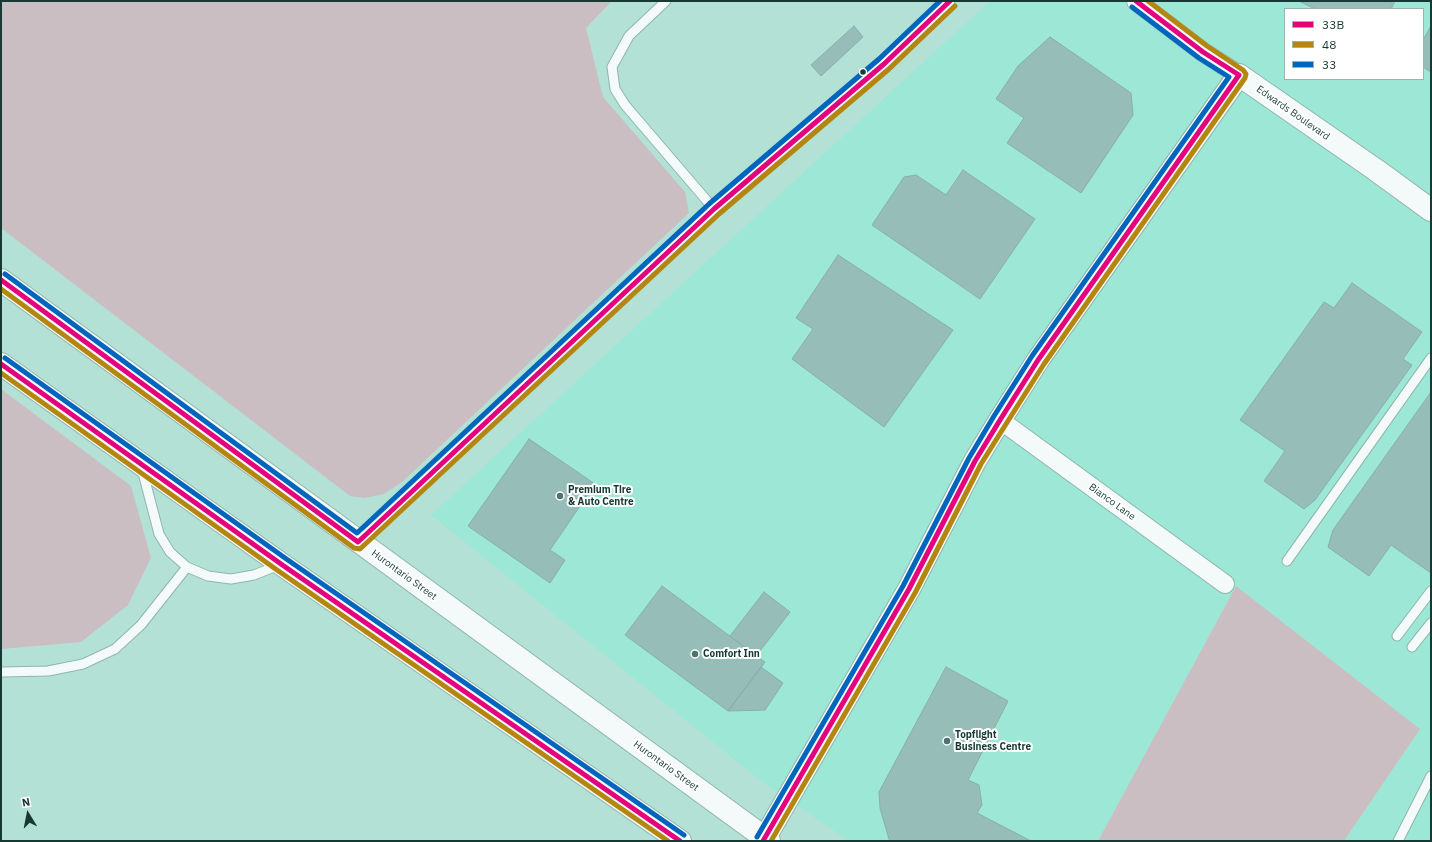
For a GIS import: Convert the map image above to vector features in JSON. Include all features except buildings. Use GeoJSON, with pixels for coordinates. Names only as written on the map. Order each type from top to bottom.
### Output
{"type":"FeatureCollection","features":[{"type":"Feature","properties":{"kind":"main road","name":"Edwards Boulevard"},"geometry":{"type":"LineString","coordinates":[[1239,76],[1376,170],[1431,210]]}},
{"type":"Feature","properties":{"kind":"main road"},"geometry":{"type":"LineString","coordinates":[[766,840],[909,589],[975,461],[1000,420],[1042,354],[1239,76]]}},
{"type":"Feature","properties":{"kind":"main road","name":"Hurontario Street"},"geometry":{"type":"LineString","coordinates":[[1,280],[766,840]]}},
{"type":"Feature","properties":{"kind":"main road"},"geometry":{"type":"LineString","coordinates":[[1,364],[141,466],[680,841]]}},
{"type":"Feature","properties":{"kind":"street","name":"Edwards Boulevard"},"geometry":{"type":"LineString","coordinates":[[1136,1],[1203,52],[1239,76]]}},
{"type":"Feature","properties":{"kind":"street","name":"Bianco Lane"},"geometry":{"type":"LineString","coordinates":[[1000,420],[1225,584]]}},
{"type":"Feature","properties":{"kind":"lane"},"geometry":{"type":"LineString","coordinates":[[666,1],[629,36],[612,67],[615,89],[625,105],[714,209]]}},
{"type":"Feature","properties":{"kind":"lane"},"geometry":{"type":"LineString","coordinates":[[358,542],[714,209],[884,64],[950,1]]}},
{"type":"Feature","properties":{"kind":"lane"},"geometry":{"type":"LineString","coordinates":[[1287,561],[1431,358]]}},
{"type":"Feature","properties":{"kind":"lane"},"geometry":{"type":"LineString","coordinates":[[141,466],[159,534],[170,552],[187,567],[208,576],[231,579],[254,575],[281,564]]}},
{"type":"Feature","properties":{"kind":"lane"},"geometry":{"type":"LineString","coordinates":[[1,672],[48,671],[83,664],[115,649],[141,625],[187,567]]}},
{"type":"Feature","properties":{"kind":"lane"},"geometry":{"type":"LineString","coordinates":[[1397,636],[1431,591]]}},
{"type":"Feature","properties":{"kind":"lane"},"geometry":{"type":"LineString","coordinates":[[1412,647],[1431,623]]}},
{"type":"Feature","properties":{"kind":"lane"},"geometry":{"type":"LineString","coordinates":[[1398,841],[1431,776]]}},
{"type":"Feature","properties":{"kind":"shaded area"},"geometry":{"type":"Polygon","coordinates":[[[1,1],[612,1],[586,28],[603,97],[685,192],[689,213],[402,482],[384,494],[364,498],[350,496],[1,228],[1,1]]]}},
{"type":"Feature","properties":{"kind":"shaded area"},"geometry":{"type":"Polygon","coordinates":[[[990,1],[1431,1],[1431,841],[1344,841],[1420,729],[1236,586],[1098,841],[849,841],[764,783],[431,515],[990,1]]]}},
{"type":"Feature","properties":{"kind":"shaded area"},"geometry":{"type":"Polygon","coordinates":[[[1,389],[131,486],[151,558],[128,605],[81,642],[1,649],[1,389]]]}},
{"type":"Feature","properties":{"kind":"shaded area"},"geometry":{"type":"Polygon","coordinates":[[[1236,586],[1420,729],[1344,841],[1098,841],[1236,586]]]}},
{"type":"Feature","properties":{"kind":"transit line","name":"33"},"geometry":{"type":"LineString","coordinates":[[5,274],[357,533],[709,204],[879,59],[940,1]]}},
{"type":"Feature","properties":{"kind":"transit line","name":"33B"},"geometry":{"type":"LineString","coordinates":[[1,280],[358,542],[714,209],[884,64],[950,1]]}},
{"type":"Feature","properties":{"kind":"transit line","name":"33B"},"geometry":{"type":"LineString","coordinates":[[763,841],[909,589],[975,461],[1000,420],[1038,360],[1239,75],[1203,52],[1136,1]]}},
{"type":"Feature","properties":{"kind":"transit line","name":"48"},"geometry":{"type":"LineString","coordinates":[[771,841],[915,593],[981,464],[1044,364],[1245,78],[1246,74],[1243,70],[1207,46],[1148,1]]}},
{"type":"Feature","properties":{"kind":"transit line","name":"48"},"geometry":{"type":"LineString","coordinates":[[1,289],[354,548],[360,549],[719,214],[889,69],[955,6]]}},
{"type":"Feature","properties":{"kind":"transit line","name":"33"},"geometry":{"type":"LineString","coordinates":[[757,837],[903,586],[969,458],[994,416],[1032,356],[1229,77],[1199,58],[1132,7]]}},
{"type":"Feature","properties":{"kind":"transit line","name":"33"},"geometry":{"type":"LineString","coordinates":[[5,358],[285,558],[684,835]]}},
{"type":"Feature","properties":{"kind":"transit line","name":"33B"},"geometry":{"type":"LineString","coordinates":[[1,364],[281,564],[680,841]]}},
{"type":"Feature","properties":{"kind":"transit line","name":"48"},"geometry":{"type":"LineString","coordinates":[[1,373],[277,570],[668,841]]}},
{"type":"Feature","properties":{"kind":"place","name":"Premium Tire & Auto Centre"},"geometry":{"type":"Point","coordinates":[560,496]}},
{"type":"Feature","properties":{"kind":"place","name":"Comfort Inn"},"geometry":{"type":"Point","coordinates":[695,654]}},
{"type":"Feature","properties":{"kind":"place","name":"Topflight Business Centre"},"geometry":{"type":"Point","coordinates":[947,741]}}]}
